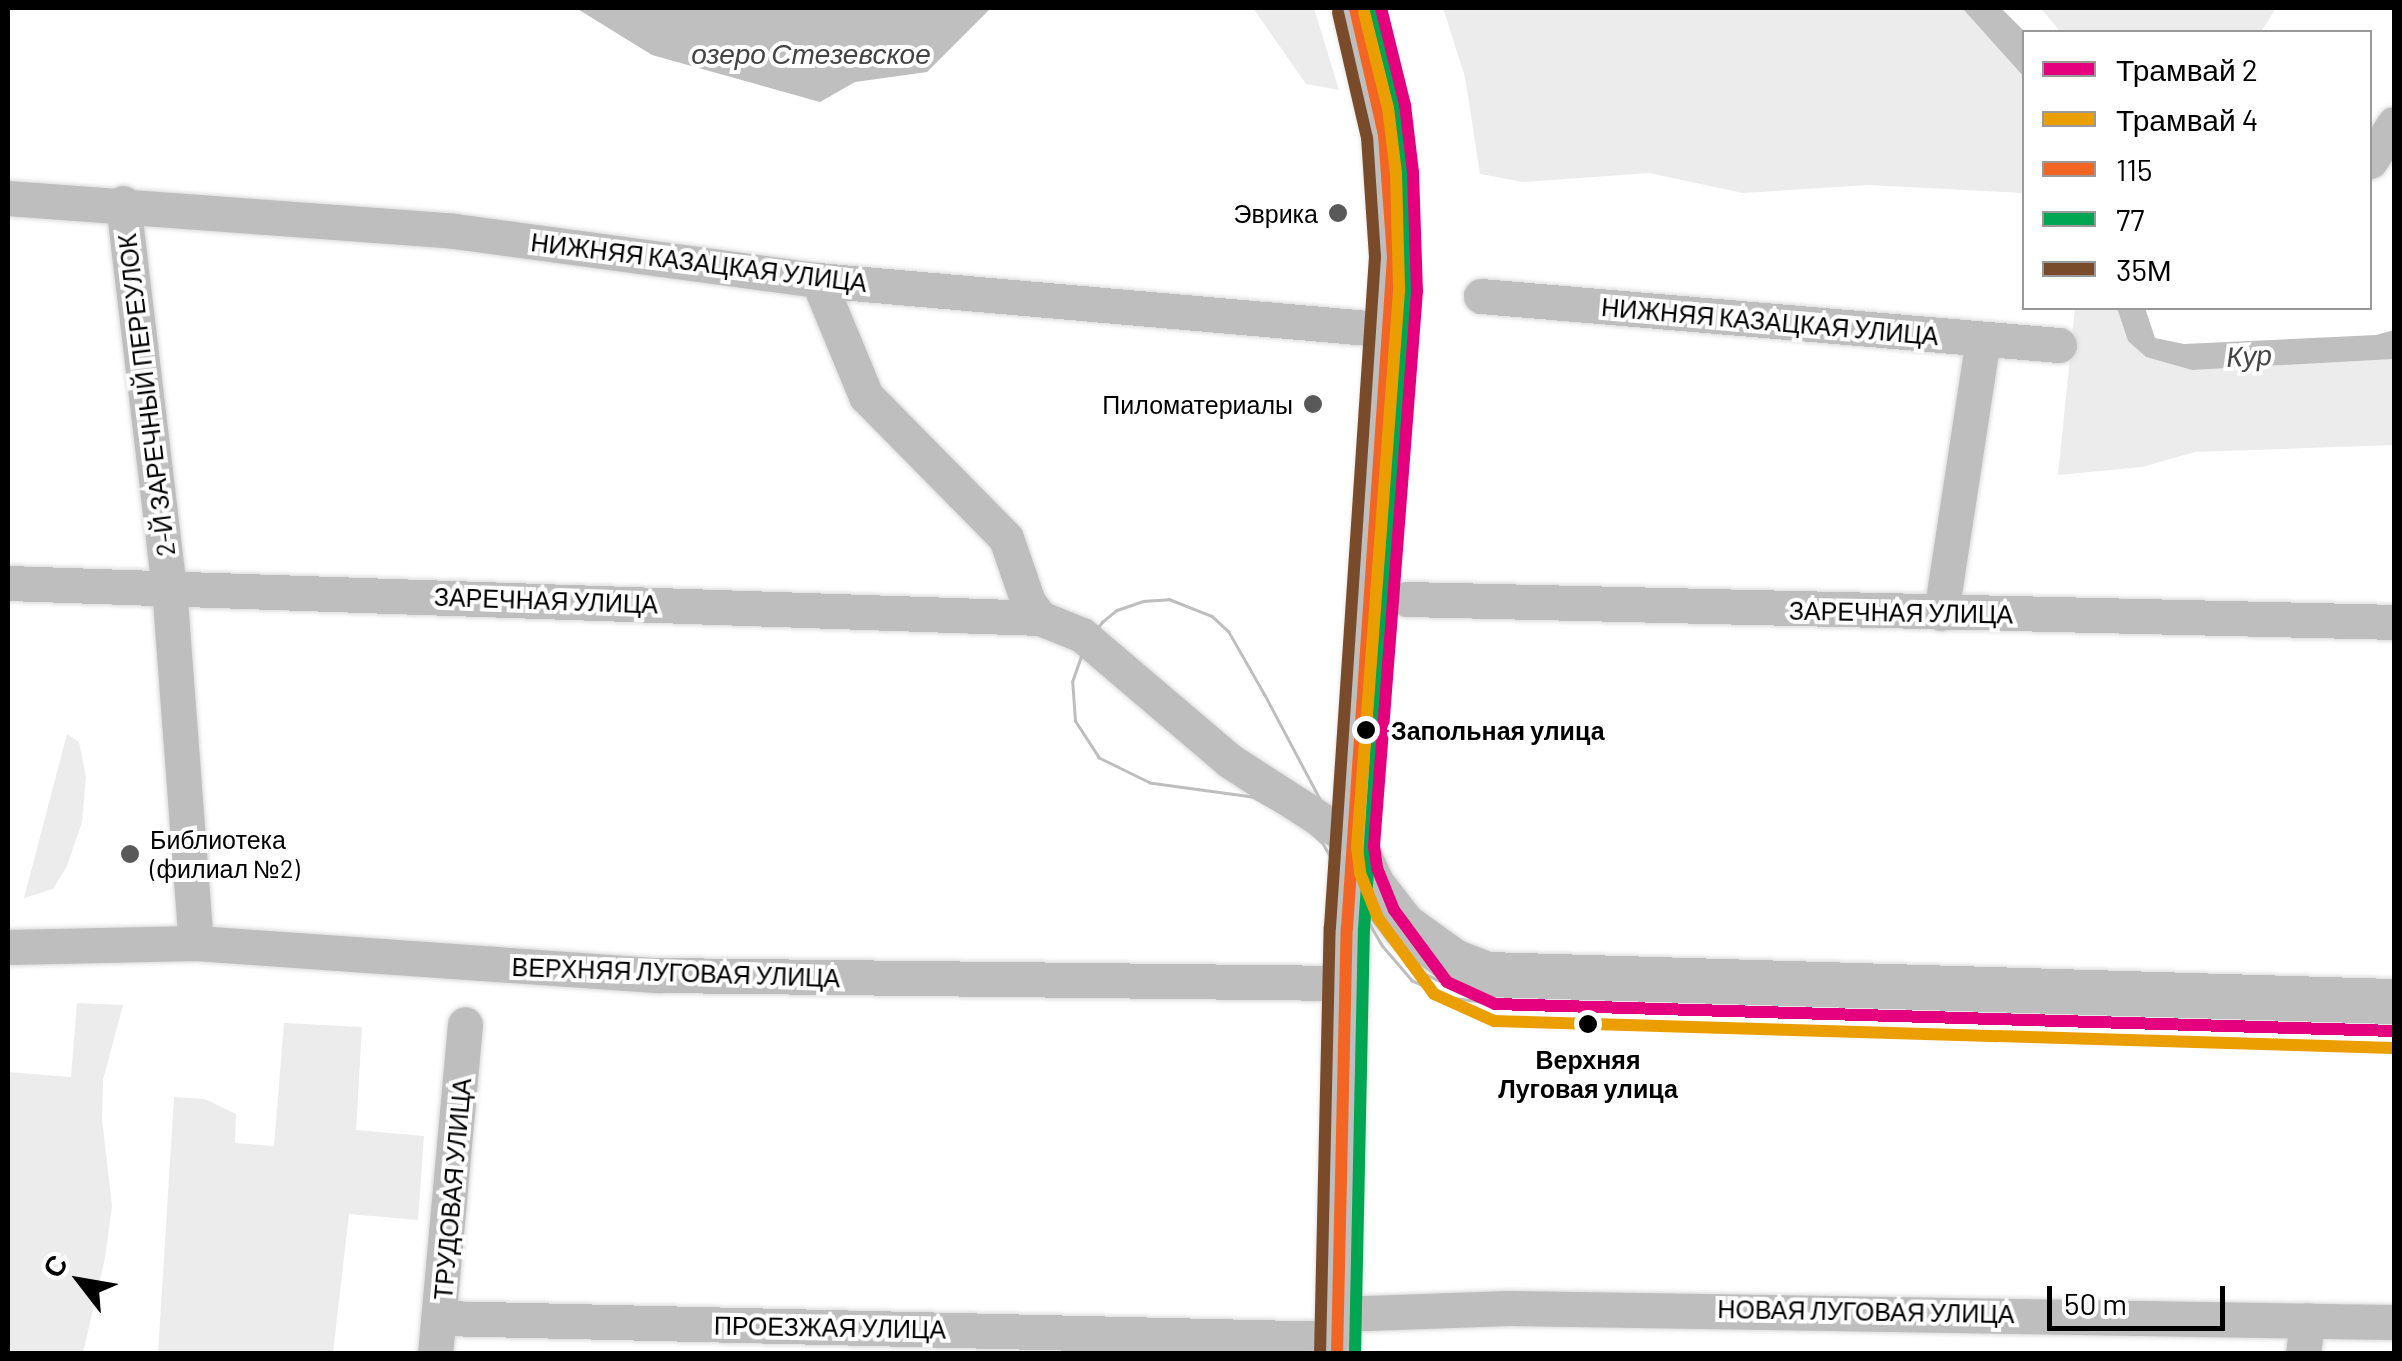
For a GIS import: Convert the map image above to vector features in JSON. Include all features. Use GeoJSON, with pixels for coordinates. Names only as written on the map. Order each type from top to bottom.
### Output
{"type":"FeatureCollection","features":[{"type":"Feature","properties":{"kind":"main road"},"geometry":{"type":"LineString","coordinates":[[1338,1335],[1344,983],[1351,839],[1391,330],[1391,203],[1371,61],[1355,8]]}},
{"type":"Feature","properties":{"kind":"main road"},"geometry":{"type":"LineString","coordinates":[[1351,839],[1372,885],[1403,925],[1453,961],[1486,974],[2394,1001]]}},
{"type":"Feature","properties":{"kind":"street"},"geometry":{"type":"LineString","coordinates":[[2372,158],[2394,124]]}},
{"type":"Feature","properties":{"kind":"street","name":"НИЖНЯЯ КАЗАЦКАЯ УЛИЦА"},"geometry":{"type":"LineString","coordinates":[[8,198],[123,203],[454,231],[818,280],[1391,330]]}},
{"type":"Feature","properties":{"kind":"street","name":"2-Й ЗАРЕЧНЫЙ ПЕРЕУЛОК"},"geometry":{"type":"LineString","coordinates":[[123,203],[169,587],[196,943]]}},
{"type":"Feature","properties":{"kind":"street"},"geometry":{"type":"LineString","coordinates":[[818,280],[866,396],[1006,538],[1028,602],[1040,618]]}},
{"type":"Feature","properties":{"kind":"street","name":"НИЖНЯЯ КАЗАЦКАЯ УЛИЦА"},"geometry":{"type":"LineString","coordinates":[[1481,296],[2059,344]]}},
{"type":"Feature","properties":{"kind":"street"},"geometry":{"type":"LineString","coordinates":[[1941,613],[1983,338]]}},
{"type":"Feature","properties":{"kind":"street","name":"ЗАРЕЧНАЯ УЛИЦА"},"geometry":{"type":"LineString","coordinates":[[8,583],[1040,618],[1082,635],[1230,761],[1351,839]]}},
{"type":"Feature","properties":{"kind":"street","name":"ЗАРЕЧНАЯ УЛИЦА"},"geometry":{"type":"LineString","coordinates":[[1408,600],[2394,622]]}},
{"type":"Feature","properties":{"kind":"street","name":"ВЕРХНЯЯ ЛУГОВАЯ УЛИЦА"},"geometry":{"type":"LineString","coordinates":[[8,947],[196,943],[659,975],[1344,983]]}},
{"type":"Feature","properties":{"kind":"street","name":"ТРУДОВАЯ УЛИЦА"},"geometry":{"type":"LineString","coordinates":[[435,1354],[465,1024]]}},
{"type":"Feature","properties":{"kind":"street","name":"НОВАЯ ЛУГОВАЯ УЛИЦА"},"geometry":{"type":"LineString","coordinates":[[1338,1335],[1509,1308],[2305,1337],[2394,1322]]}},
{"type":"Feature","properties":{"kind":"street","name":"ПРОЕЗЖАЯ УЛИЦА"},"geometry":{"type":"LineString","coordinates":[[441,1318],[1338,1335]]}},
{"type":"Feature","properties":{"kind":"shaded area"},"geometry":{"type":"Polygon","coordinates":[[[1253,8],[1314,8],[1339,90],[1306,84],[1253,8]]]}},
{"type":"Feature","properties":{"kind":"shaded area"},"geometry":{"type":"Polygon","coordinates":[[[1443,8],[1962,8],[2022,75],[2022,193],[1869,185],[1743,193],[1649,173],[1523,182],[1480,174],[1465,77],[1443,8]]]}},
{"type":"Feature","properties":{"kind":"shaded area"},"geometry":{"type":"Polygon","coordinates":[[[2040,8],[2276,8],[2262,30],[2059,30],[2040,8]]]}},
{"type":"Feature","properties":{"kind":"shaded area"},"geometry":{"type":"Polygon","coordinates":[[[2075,310],[2118,310],[2128,341],[2146,357],[2192,370],[2394,359],[2394,445],[2195,452],[2142,467],[2058,475],[2075,310]]]}},
{"type":"Feature","properties":{"kind":"shaded area"},"geometry":{"type":"Polygon","coordinates":[[[67,734],[79,742],[86,776],[82,822],[67,866],[53,889],[24,898],[67,734]]]}},
{"type":"Feature","properties":{"kind":"shaded area"},"geometry":{"type":"Polygon","coordinates":[[[77,1003],[123,1005],[103,1080],[102,1119],[112,1206],[105,1258],[83,1353],[8,1353],[8,1072],[71,1077],[77,1003]]]}},
{"type":"Feature","properties":{"kind":"shaded area"},"geometry":{"type":"Polygon","coordinates":[[[284,1023],[362,1027],[356,1130],[424,1136],[418,1220],[349,1214],[333,1353],[158,1353],[174,1097],[205,1099],[236,1114],[235,1143],[274,1146],[284,1023]]]}},
{"type":"Feature","properties":{"kind":"water","name":"озеро Стезевское"},"geometry":{"type":"Polygon","coordinates":[[[576,8],[991,8],[927,72],[855,82],[820,102],[652,55],[576,8]]]}},
{"type":"Feature","properties":{"kind":"water"},"geometry":{"type":"Polygon","coordinates":[[[1962,8],[2001,8],[2023,30],[2022,75],[1962,8]]]}},
{"type":"Feature","properties":{"kind":"water","name":"Кур"},"geometry":{"type":"Polygon","coordinates":[[[2118,310],[2146,310],[2155,338],[2184,344],[2376,335],[2394,330],[2394,359],[2192,370],[2146,357],[2128,341],[2118,310]]]}},
{"type":"Feature","properties":{"kind":"tram line","name":"2"},"geometry":{"type":"LineString","coordinates":[[1381,8],[1405,105],[1413,172],[1417,291],[1374,846],[1377,868],[1394,910],[1447,982],[1495,1004],[2394,1031]]}},
{"type":"Feature","properties":{"kind":"tram line","name":"4"},"geometry":{"type":"LineString","coordinates":[[1364,12],[1388,108],[1396,173],[1399,291],[1357,847],[1360,873],[1378,918],[1434,994],[1494,1021],[2393,1048]]}},
{"type":"Feature","properties":{"kind":"tram line"},"geometry":{"type":"LineString","coordinates":[[1495,1004],[1451,998],[1412,981],[1382,946],[1322,843],[1301,824],[1252,797],[1150,783],[1099,758],[1075,721],[1072,682],[1086,642],[1102,622],[1117,610],[1143,601],[1169,599],[1212,616],[1229,632],[1265,695],[1398,946],[1422,972],[1438,980],[1496,992]]}},
{"type":"Feature","properties":{"kind":"transit line","name":"115"},"geometry":{"type":"LineString","coordinates":[[1337,1354],[1347,928],[1393,257],[1384,135],[1355,8]]}},
{"type":"Feature","properties":{"kind":"transit line","name":"77"},"geometry":{"type":"LineString","coordinates":[[1355,1354],[1364,929],[1410,258],[1401,132],[1373,8]]}},
{"type":"Feature","properties":{"kind":"transit line","name":"35М"},"geometry":{"type":"LineString","coordinates":[[1320,1354],[1330,927],[1375,257],[1367,138],[1338,12]]}},
{"type":"Feature","properties":{"kind":"place","name":"Эврика"},"geometry":{"type":"Point","coordinates":[1338,213]}},
{"type":"Feature","properties":{"kind":"place","name":"Пиломатериалы"},"geometry":{"type":"Point","coordinates":[1313,404]}},
{"type":"Feature","properties":{"kind":"place","name":"Запольная улица"},"geometry":{"type":"Point","coordinates":[1366,730]}},
{"type":"Feature","properties":{"kind":"place","name":"Библиотека (филиал №2)"},"geometry":{"type":"Point","coordinates":[130,854]}},
{"type":"Feature","properties":{"kind":"place","name":"Верхняя Луговая улица"},"geometry":{"type":"Point","coordinates":[1588,1024]}}]}
